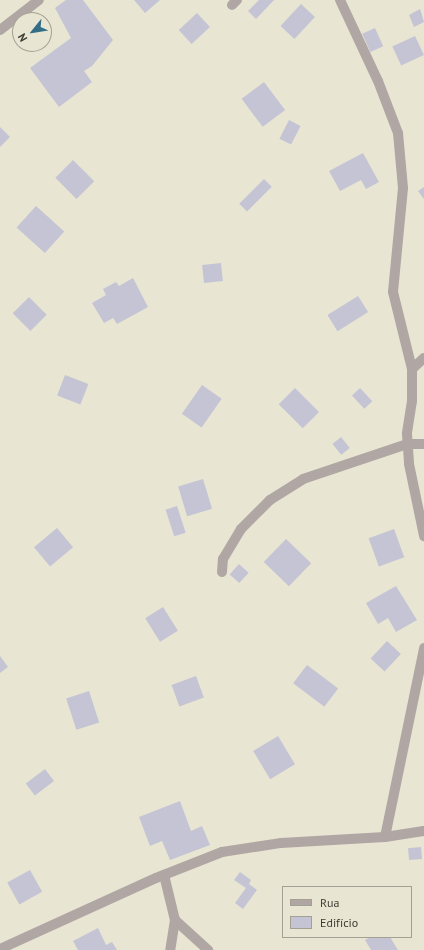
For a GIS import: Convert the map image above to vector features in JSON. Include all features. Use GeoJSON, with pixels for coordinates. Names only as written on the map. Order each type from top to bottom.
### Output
{"type":"FeatureCollection","features":[{"type":"Feature","properties":{"kind":"street"},"geometry":{"type":"LineString","coordinates":[[0,30],[39,0]]}},
{"type":"Feature","properties":{"kind":"street"},"geometry":{"type":"LineString","coordinates":[[340,0],[378,81],[398,132],[403,188],[393,292],[412,369],[412,401],[407,444],[409,464],[424,536]]}},
{"type":"Feature","properties":{"kind":"street"},"geometry":{"type":"LineString","coordinates":[[412,369],[424,358]]}},
{"type":"Feature","properties":{"kind":"street"},"geometry":{"type":"LineString","coordinates":[[222,572],[223,558],[241,529],[270,500],[303,479],[407,444],[424,444]]}},
{"type":"Feature","properties":{"kind":"street"},"geometry":{"type":"LineString","coordinates":[[385,837],[423,668],[424,648]]}},
{"type":"Feature","properties":{"kind":"street"},"geometry":{"type":"LineString","coordinates":[[0,949],[164,875],[222,852],[281,843],[385,837],[424,831]]}},
{"type":"Feature","properties":{"kind":"street"},"geometry":{"type":"LineString","coordinates":[[164,875],[175,920],[170,950]]}},
{"type":"Feature","properties":{"kind":"street"},"geometry":{"type":"LineString","coordinates":[[175,920],[208,950]]}},
{"type":"Feature","properties":{"kind":"building"},"geometry":{"type":"Polygon","coordinates":[[[66,0],[83,0],[113,40],[92,66],[84,71],[92,82],[59,107],[30,68],[71,38],[55,8],[66,0]]]}},
{"type":"Feature","properties":{"kind":"building"},"geometry":{"type":"Polygon","coordinates":[[[134,0],[160,0],[145,13],[134,0]]]}},
{"type":"Feature","properties":{"kind":"building"},"geometry":{"type":"Polygon","coordinates":[[[259,0],[274,0],[256,19],[248,11],[259,0]]]}},
{"type":"Feature","properties":{"kind":"building"},"geometry":{"type":"Polygon","coordinates":[[[301,4],[315,17],[294,39],[281,26],[301,4]]]}},
{"type":"Feature","properties":{"kind":"building"},"geometry":{"type":"Polygon","coordinates":[[[420,9],[424,22],[414,27],[409,15],[420,9]]]}},
{"type":"Feature","properties":{"kind":"building"},"geometry":{"type":"Polygon","coordinates":[[[197,13],[210,27],[192,44],[179,30],[197,13]]]}},
{"type":"Feature","properties":{"kind":"building"},"geometry":{"type":"Polygon","coordinates":[[[375,28],[383,46],[370,52],[362,34],[375,28]]]}},
{"type":"Feature","properties":{"kind":"building"},"geometry":{"type":"Polygon","coordinates":[[[415,36],[424,55],[401,66],[392,47],[415,36]]]}},
{"type":"Feature","properties":{"kind":"building"},"geometry":{"type":"Polygon","coordinates":[[[264,82],[285,110],[263,127],[242,99],[264,82]]]}},
{"type":"Feature","properties":{"kind":"building"},"geometry":{"type":"Polygon","coordinates":[[[289,120],[301,126],[291,145],[279,139],[289,120]]]}},
{"type":"Feature","properties":{"kind":"building"},"geometry":{"type":"Polygon","coordinates":[[[0,127],[10,137],[0,147],[0,127]]]}},
{"type":"Feature","properties":{"kind":"building"},"geometry":{"type":"Polygon","coordinates":[[[363,153],[379,182],[366,189],[361,180],[340,191],[329,171],[363,153]]]}},
{"type":"Feature","properties":{"kind":"building"},"geometry":{"type":"Polygon","coordinates":[[[73,160],[94,181],[77,199],[55,178],[73,160]]]}},
{"type":"Feature","properties":{"kind":"building"},"geometry":{"type":"Polygon","coordinates":[[[264,179],[272,187],[247,212],[239,204],[264,179]]]}},
{"type":"Feature","properties":{"kind":"building"},"geometry":{"type":"Polygon","coordinates":[[[424,187],[424,199],[418,191],[424,187]]]}},
{"type":"Feature","properties":{"kind":"building"},"geometry":{"type":"Polygon","coordinates":[[[36,206],[64,231],[45,253],[17,228],[36,206]]]}},
{"type":"Feature","properties":{"kind":"building"},"geometry":{"type":"Polygon","coordinates":[[[221,263],[223,281],[204,283],[202,265],[221,263]]]}},
{"type":"Feature","properties":{"kind":"building"},"geometry":{"type":"Polygon","coordinates":[[[133,278],[148,307],[117,324],[113,318],[104,323],[92,303],[106,295],[103,289],[116,282],[119,286],[133,278]]]}},
{"type":"Feature","properties":{"kind":"building"},"geometry":{"type":"Polygon","coordinates":[[[358,296],[368,312],[338,331],[327,315],[358,296]]]}},
{"type":"Feature","properties":{"kind":"building"},"geometry":{"type":"Polygon","coordinates":[[[29,297],[47,315],[30,331],[13,313],[29,297]]]}},
{"type":"Feature","properties":{"kind":"building"},"geometry":{"type":"Polygon","coordinates":[[[65,375],[88,384],[80,404],[57,396],[65,375]]]}},
{"type":"Feature","properties":{"kind":"building"},"geometry":{"type":"Polygon","coordinates":[[[202,385],[222,399],[202,427],[182,414],[202,385]]]}},
{"type":"Feature","properties":{"kind":"building"},"geometry":{"type":"Polygon","coordinates":[[[295,388],[319,412],[303,428],[279,404],[295,388]]]}},
{"type":"Feature","properties":{"kind":"building"},"geometry":{"type":"Polygon","coordinates":[[[360,388],[372,401],[364,409],[352,396],[360,388]]]}},
{"type":"Feature","properties":{"kind":"building"},"geometry":{"type":"Polygon","coordinates":[[[341,437],[350,448],[341,455],[332,444],[341,437]]]}},
{"type":"Feature","properties":{"kind":"building"},"geometry":{"type":"Polygon","coordinates":[[[203,479],[212,509],[187,516],[178,487],[203,479]]]}},
{"type":"Feature","properties":{"kind":"building"},"geometry":{"type":"Polygon","coordinates":[[[177,506],[186,533],[174,536],[166,510],[177,506]]]}},
{"type":"Feature","properties":{"kind":"building"},"geometry":{"type":"Polygon","coordinates":[[[57,528],[73,547],[50,566],[34,547],[57,528]]]}},
{"type":"Feature","properties":{"kind":"building"},"geometry":{"type":"Polygon","coordinates":[[[394,529],[404,557],[379,566],[369,538],[394,529]]]}},
{"type":"Feature","properties":{"kind":"building"},"geometry":{"type":"Polygon","coordinates":[[[286,539],[311,563],[289,586],[264,562],[286,539]]]}},
{"type":"Feature","properties":{"kind":"building"},"geometry":{"type":"Polygon","coordinates":[[[239,564],[249,573],[239,583],[230,574],[239,564]]]}},
{"type":"Feature","properties":{"kind":"building"},"geometry":{"type":"Polygon","coordinates":[[[396,586],[417,620],[396,632],[388,618],[378,624],[366,603],[396,586]]]}},
{"type":"Feature","properties":{"kind":"building"},"geometry":{"type":"Polygon","coordinates":[[[163,607],[178,631],[160,642],[145,618],[163,607]]]}},
{"type":"Feature","properties":{"kind":"building"},"geometry":{"type":"Polygon","coordinates":[[[387,641],[401,654],[385,672],[371,659],[387,641]]]}},
{"type":"Feature","properties":{"kind":"building"},"geometry":{"type":"Polygon","coordinates":[[[0,656],[8,667],[0,673],[0,656]]]}},
{"type":"Feature","properties":{"kind":"building"},"geometry":{"type":"Polygon","coordinates":[[[307,665],[338,688],[324,707],[293,683],[307,665]]]}},
{"type":"Feature","properties":{"kind":"building"},"geometry":{"type":"Polygon","coordinates":[[[196,676],[204,698],[179,707],[172,685],[196,676]]]}},
{"type":"Feature","properties":{"kind":"building"},"geometry":{"type":"Polygon","coordinates":[[[89,691],[99,722],[76,730],[66,698],[89,691]]]}},
{"type":"Feature","properties":{"kind":"building"},"geometry":{"type":"Polygon","coordinates":[[[278,736],[295,764],[270,779],[253,751],[278,736]]]}},
{"type":"Feature","properties":{"kind":"building"},"geometry":{"type":"Polygon","coordinates":[[[45,769],[54,781],[35,795],[26,783],[45,769]]]}},
{"type":"Feature","properties":{"kind":"building"},"geometry":{"type":"Polygon","coordinates":[[[180,801],[191,831],[202,826],[210,845],[170,860],[162,841],[150,846],[139,817],[180,801]]]}},
{"type":"Feature","properties":{"kind":"building"},"geometry":{"type":"Polygon","coordinates":[[[421,847],[422,859],[409,860],[408,848],[421,847]]]}},
{"type":"Feature","properties":{"kind":"building"},"geometry":{"type":"Polygon","coordinates":[[[30,870],[42,892],[19,904],[7,883],[30,870]]]}},
{"type":"Feature","properties":{"kind":"building"},"geometry":{"type":"Polygon","coordinates":[[[240,872],[251,880],[249,884],[257,890],[243,909],[235,903],[246,888],[234,880],[240,872]]]}},
{"type":"Feature","properties":{"kind":"building"},"geometry":{"type":"Polygon","coordinates":[[[98,928],[106,945],[112,942],[117,950],[78,950],[73,941],[98,928]]]}},
{"type":"Feature","properties":{"kind":"building"},"geometry":{"type":"Polygon","coordinates":[[[368,938],[391,938],[398,950],[371,950],[365,940],[368,938]]]}}]}
